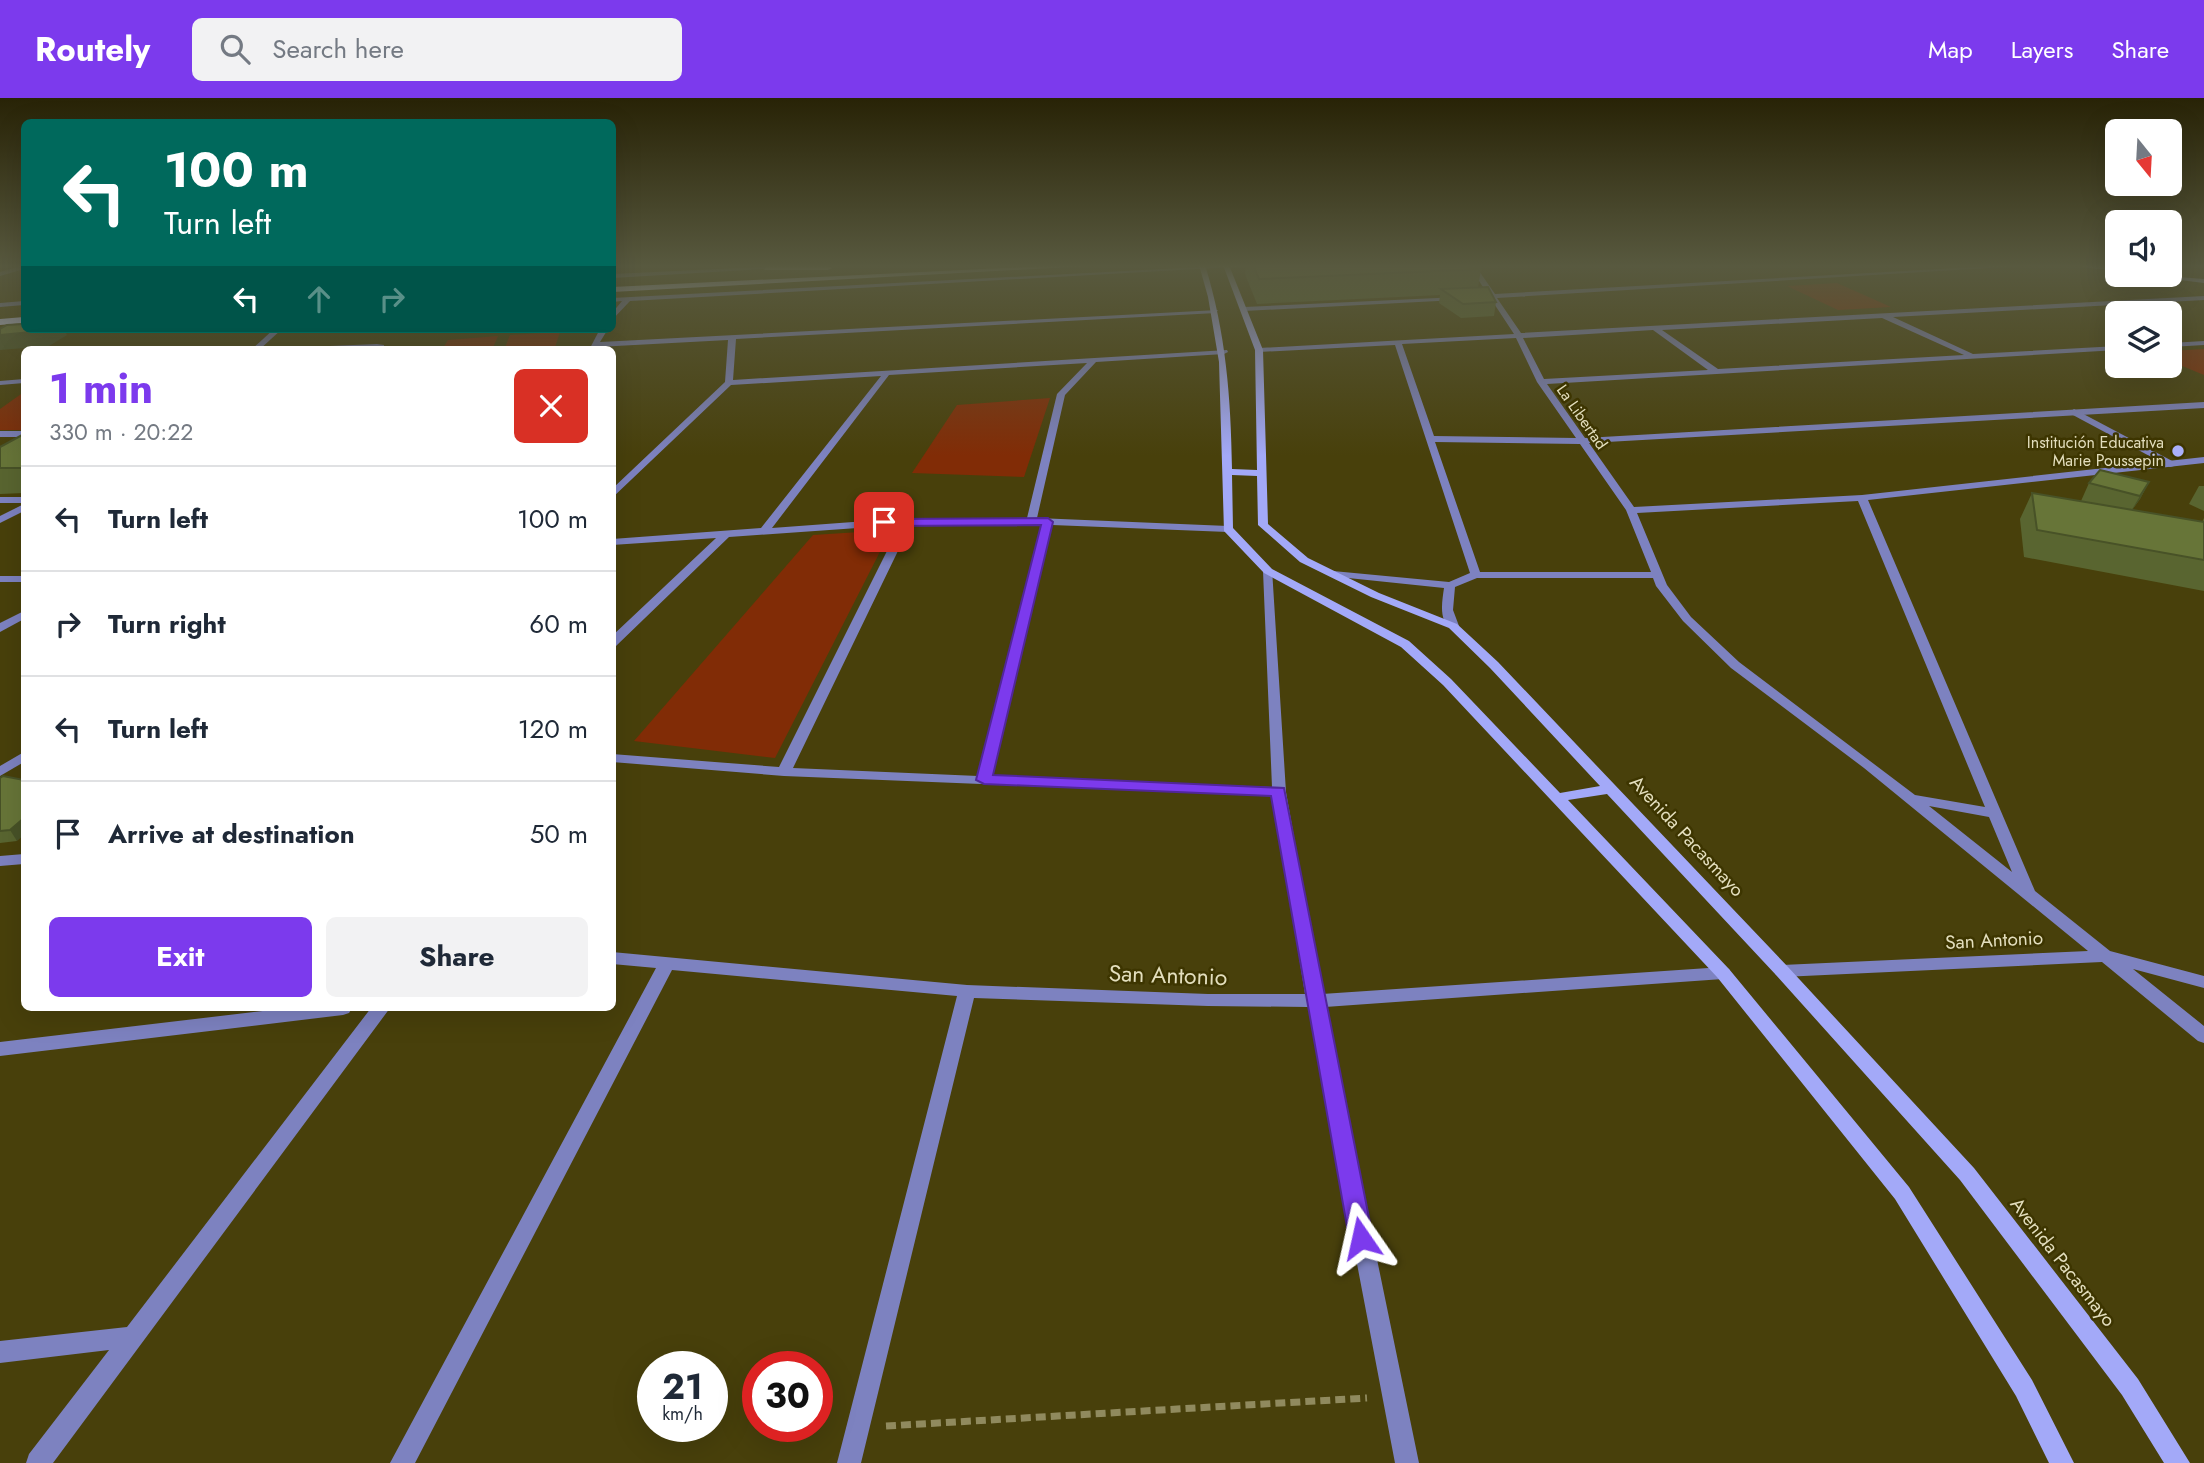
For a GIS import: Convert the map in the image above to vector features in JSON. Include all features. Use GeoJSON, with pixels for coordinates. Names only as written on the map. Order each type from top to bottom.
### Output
{"type":"FeatureCollection","features":[{"type":"Feature","properties":{"kind":"main road"},"geometry":{"type":"LineString","coordinates":[[1219,329],[1224,352],[1228,529],[1268,570],[1405,644],[1447,682],[1723,973],[1902,1193],[2024,1388],[2062,1463]]}},
{"type":"Feature","properties":{"kind":"main road","name":"Avenida Pacasmayo"},"geometry":{"type":"LineString","coordinates":[[1251,329],[1259,350],[1263,525],[1304,560],[1453,626],[1494,665],[1782,971],[1967,1174],[2130,1387],[2178,1463]]}},
{"type":"Feature","properties":{"kind":"main road"},"geometry":{"type":"LineString","coordinates":[[1226,472],[1260,473]]}},
{"type":"Feature","properties":{"kind":"main road"},"geometry":{"type":"LineString","coordinates":[[1556,798],[1611,789]]}},
{"type":"Feature","properties":{"kind":"street"},"geometry":{"type":"LineString","coordinates":[[0,330],[21,329]]}},
{"type":"Feature","properties":{"kind":"street"},"geometry":{"type":"LineString","coordinates":[[616,346],[887,329]]}},
{"type":"Feature","properties":{"kind":"street","name":"La Libertad"},"geometry":{"type":"LineString","coordinates":[[1514,329],[1541,382],[1631,510],[1662,586],[1687,619],[1735,664],[1909,798],[2204,1036]]}},
{"type":"Feature","properties":{"kind":"street"},"geometry":{"type":"LineString","coordinates":[[1259,350],[1624,329]]}},
{"type":"Feature","properties":{"kind":"street"},"geometry":{"type":"LineString","coordinates":[[1655,329],[1715,371]]}},
{"type":"Feature","properties":{"kind":"street"},"geometry":{"type":"LineString","coordinates":[[1912,329],[1973,356]]}},
{"type":"Feature","properties":{"kind":"street"},"geometry":{"type":"LineString","coordinates":[[260,346],[274,333]]}},
{"type":"Feature","properties":{"kind":"street"},"geometry":{"type":"LineString","coordinates":[[729,383],[732,337]]}},
{"type":"Feature","properties":{"kind":"street"},"geometry":{"type":"LineString","coordinates":[[1397,341],[1476,575]]}},
{"type":"Feature","properties":{"kind":"street"},"geometry":{"type":"LineString","coordinates":[[2182,344],[2204,343]]}},
{"type":"Feature","properties":{"kind":"street"},"geometry":{"type":"LineString","coordinates":[[1541,382],[2105,349]]}},
{"type":"Feature","properties":{"kind":"street"},"geometry":{"type":"LineString","coordinates":[[616,491],[729,383],[1224,352]]}},
{"type":"Feature","properties":{"kind":"street"},"geometry":{"type":"LineString","coordinates":[[1031,521],[1061,394],[1094,360]]}},
{"type":"Feature","properties":{"kind":"street"},"geometry":{"type":"LineString","coordinates":[[765,530],[887,373]]}},
{"type":"Feature","properties":{"kind":"street"},"geometry":{"type":"LineString","coordinates":[[0,383],[21,381]]}},
{"type":"Feature","properties":{"kind":"street"},"geometry":{"type":"LineString","coordinates":[[1430,439],[1581,441],[2204,405]]}},
{"type":"Feature","properties":{"kind":"street"},"geometry":{"type":"LineString","coordinates":[[2074,412],[2173,465]]}},
{"type":"Feature","properties":{"kind":"street"},"geometry":{"type":"LineString","coordinates":[[0,434],[21,434]]}},
{"type":"Feature","properties":{"kind":"street"},"geometry":{"type":"LineString","coordinates":[[1631,510],[1862,498],[2204,460]]}},
{"type":"Feature","properties":{"kind":"street"},"geometry":{"type":"LineString","coordinates":[[1862,498],[2028,895]]}},
{"type":"Feature","properties":{"kind":"street"},"geometry":{"type":"LineString","coordinates":[[0,500],[21,500]]}},
{"type":"Feature","properties":{"kind":"street"},"geometry":{"type":"LineString","coordinates":[[0,520],[21,510]]}},
{"type":"Feature","properties":{"kind":"street"},"geometry":{"type":"LineString","coordinates":[[784,772],[907,520]]}},
{"type":"Feature","properties":{"kind":"street"},"geometry":{"type":"LineString","coordinates":[[616,542],[907,520],[1031,521],[1228,529]]}},
{"type":"Feature","properties":{"kind":"street"},"geometry":{"type":"LineString","coordinates":[[984,780],[1048,522]]}},
{"type":"Feature","properties":{"kind":"street"},"geometry":{"type":"LineString","coordinates":[[616,639],[727,533]]}},
{"type":"Feature","properties":{"kind":"street"},"geometry":{"type":"LineString","coordinates":[[1268,570],[1279,792],[1315,1001],[1407,1463]]}},
{"type":"Feature","properties":{"kind":"street"},"geometry":{"type":"LineString","coordinates":[[1333,574],[1450,585],[1476,575],[1657,575]]}},
{"type":"Feature","properties":{"kind":"street"},"geometry":{"type":"LineString","coordinates":[[0,579],[21,579]]}},
{"type":"Feature","properties":{"kind":"street"},"geometry":{"type":"LineString","coordinates":[[1450,585],[1447,610],[1453,626]]}},
{"type":"Feature","properties":{"kind":"street"},"geometry":{"type":"LineString","coordinates":[[0,628],[21,616]]}},
{"type":"Feature","properties":{"kind":"street"},"geometry":{"type":"LineString","coordinates":[[0,772],[21,758]]}},
{"type":"Feature","properties":{"kind":"street"},"geometry":{"type":"LineString","coordinates":[[616,758],[784,772],[1279,792]]}},
{"type":"Feature","properties":{"kind":"street"},"geometry":{"type":"LineString","coordinates":[[1909,798],[1994,813]]}},
{"type":"Feature","properties":{"kind":"street"},"geometry":{"type":"LineString","coordinates":[[0,861],[21,859]]}},
{"type":"Feature","properties":{"kind":"street","name":"San Antonio"},"geometry":{"type":"LineString","coordinates":[[1782,971],[2106,956],[2204,982]]}},
{"type":"Feature","properties":{"kind":"street","name":"San Antonio"},"geometry":{"type":"LineString","coordinates":[[616,958],[967,991],[1315,1001],[1723,973]]}},
{"type":"Feature","properties":{"kind":"street"},"geometry":{"type":"LineString","coordinates":[[402,1463],[667,963]]}},
{"type":"Feature","properties":{"kind":"street"},"geometry":{"type":"LineString","coordinates":[[849,1463],[967,991]]}},
{"type":"Feature","properties":{"kind":"street"},"geometry":{"type":"LineString","coordinates":[[0,1049],[318,1011]]}},
{"type":"Feature","properties":{"kind":"street"},"geometry":{"type":"LineString","coordinates":[[38,1463],[379,1011]]}},
{"type":"Feature","properties":{"kind":"street"},"geometry":{"type":"LineString","coordinates":[[0,1352],[132,1337]]}},
{"type":"Feature","properties":{"kind":"path"},"geometry":{"type":"LineString","coordinates":[[858,1428],[1392,1396]]}},
{"type":"Feature","properties":{"kind":"shaded area"},"geometry":{"type":"Polygon","coordinates":[[[560,333],[555,346],[506,346],[510,335],[560,333]]]}},
{"type":"Feature","properties":{"kind":"shaded area"},"geometry":{"type":"Polygon","coordinates":[[[498,336],[494,346],[444,346],[448,340],[498,336]]]}},
{"type":"Feature","properties":{"kind":"shaded area"},"geometry":{"type":"Polygon","coordinates":[[[2204,349],[2204,375],[2182,366],[2182,350],[2204,349]]]}},
{"type":"Feature","properties":{"kind":"shaded area"},"geometry":{"type":"Polygon","coordinates":[[[21,394],[21,430],[0,430],[0,409],[21,394]]]}},
{"type":"Feature","properties":{"kind":"shaded area"},"geometry":{"type":"Polygon","coordinates":[[[1050,398],[1024,477],[912,473],[957,405],[1050,398]]]}},
{"type":"Feature","properties":{"kind":"shaded area"},"geometry":{"type":"Polygon","coordinates":[[[891,530],[775,758],[634,741],[813,535],[891,530]]]}},
{"type":"Feature","properties":{"kind":"building"},"geometry":{"type":"Polygon","coordinates":[[[0,329],[21,329],[21,333],[0,335],[0,329]]]}},
{"type":"Feature","properties":{"kind":"building"},"geometry":{"type":"Polygon","coordinates":[[[21,436],[21,468],[0,468],[0,447],[21,436]]]}},
{"type":"Feature","properties":{"kind":"building"},"geometry":{"type":"Polygon","coordinates":[[[2100,470],[2149,482],[2140,496],[2089,483],[2100,470]]]}},
{"type":"Feature","properties":{"kind":"building"},"geometry":{"type":"Polygon","coordinates":[[[2032,493],[2204,522],[2204,560],[2037,530],[2032,493]]]}},
{"type":"Feature","properties":{"kind":"building"},"geometry":{"type":"Polygon","coordinates":[[[3,776],[21,779],[21,821],[10,830],[0,831],[0,778],[3,776]]]}},
{"type":"Feature","properties":{"kind":"place","name":"Institución Educativa Marie Poussepin"},"geometry":{"type":"Point","coordinates":[2178,451]}},
{"type":"Feature","properties":{"kind":"route"},"geometry":{"type":"LineString","coordinates":[[884,522],[1048,522],[984,780],[1279,792],[1315,1001],[1361,1238]]}}]}
